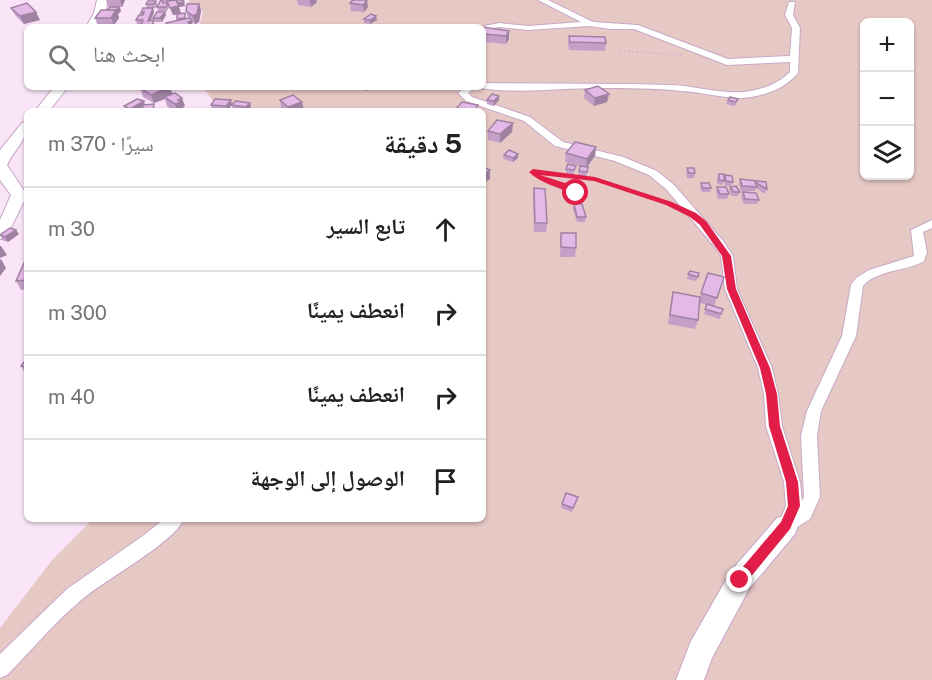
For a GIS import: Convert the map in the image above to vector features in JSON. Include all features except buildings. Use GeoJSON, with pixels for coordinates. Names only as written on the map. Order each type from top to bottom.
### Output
{"type":"FeatureCollection","features":[{"type":"Feature","properties":{"kind":"street"},"geometry":{"type":"LineString","coordinates":[[94,24],[100,13],[102,0]]}},
{"type":"Feature","properties":{"kind":"street"},"geometry":{"type":"LineString","coordinates":[[542,0],[591,24]]}},
{"type":"Feature","properties":{"kind":"street"},"geometry":{"type":"LineString","coordinates":[[486,86],[598,85],[683,88],[719,94],[753,94],[785,82],[794,73],[796,28],[789,15],[792,4]]}},
{"type":"Feature","properties":{"kind":"street"},"geometry":{"type":"LineString","coordinates":[[486,27],[499,25],[528,28],[591,24],[635,27],[727,62],[781,61],[795,58]]}},
{"type":"Feature","properties":{"kind":"street"},"geometry":{"type":"LineString","coordinates":[[44,108],[59,90]]}},
{"type":"Feature","properties":{"kind":"street"},"geometry":{"type":"LineString","coordinates":[[467,90],[463,93],[469,99],[527,119],[559,144],[619,159],[653,173],[670,187],[693,215],[710,231],[727,256],[731,289],[765,368],[771,394],[774,426],[792,482],[794,506],[786,526]]}},
{"type":"Feature","properties":{"kind":"street"},"geometry":{"type":"LineString","coordinates":[[0,234],[8,225],[12,205],[19,195],[17,189],[1,172],[0,166],[3,156],[24,130]]}},
{"type":"Feature","properties":{"kind":"street"},"geometry":{"type":"LineString","coordinates":[[690,680],[701,651],[740,580],[786,526],[804,514],[812,498],[808,436],[810,423],[851,329],[855,289],[860,281],[870,275],[913,263],[920,258],[917,230],[932,224]]}},
{"type":"Feature","properties":{"kind":"street"},"geometry":{"type":"LineString","coordinates":[[0,668],[73,595],[150,541],[172,522]]}},
{"type":"Feature","properties":{"kind":"path"},"geometry":{"type":"LineString","coordinates":[[620,51],[656,52],[684,56]]}},
{"type":"Feature","properties":{"kind":"path"},"geometry":{"type":"LineString","coordinates":[[579,195],[533,172],[607,182],[655,198],[693,215]]}},
{"type":"Feature","properties":{"kind":"shaded area"},"geometry":{"type":"Polygon","coordinates":[[[189,0],[932,0],[932,680],[0,680],[0,628],[53,559],[90,522],[486,522],[486,108],[252,108],[213,101],[205,90],[486,90],[486,24],[200,24],[203,11],[187,11],[189,0]]]}},
{"type":"Feature","properties":{"kind":"route"},"geometry":{"type":"LineString","coordinates":[[576,193],[537,176],[533,172],[595,179],[643,193],[669,204],[693,215],[703,223],[727,256],[731,289],[765,368],[771,394],[774,426],[792,482],[794,506],[786,526],[740,580]]}}]}
